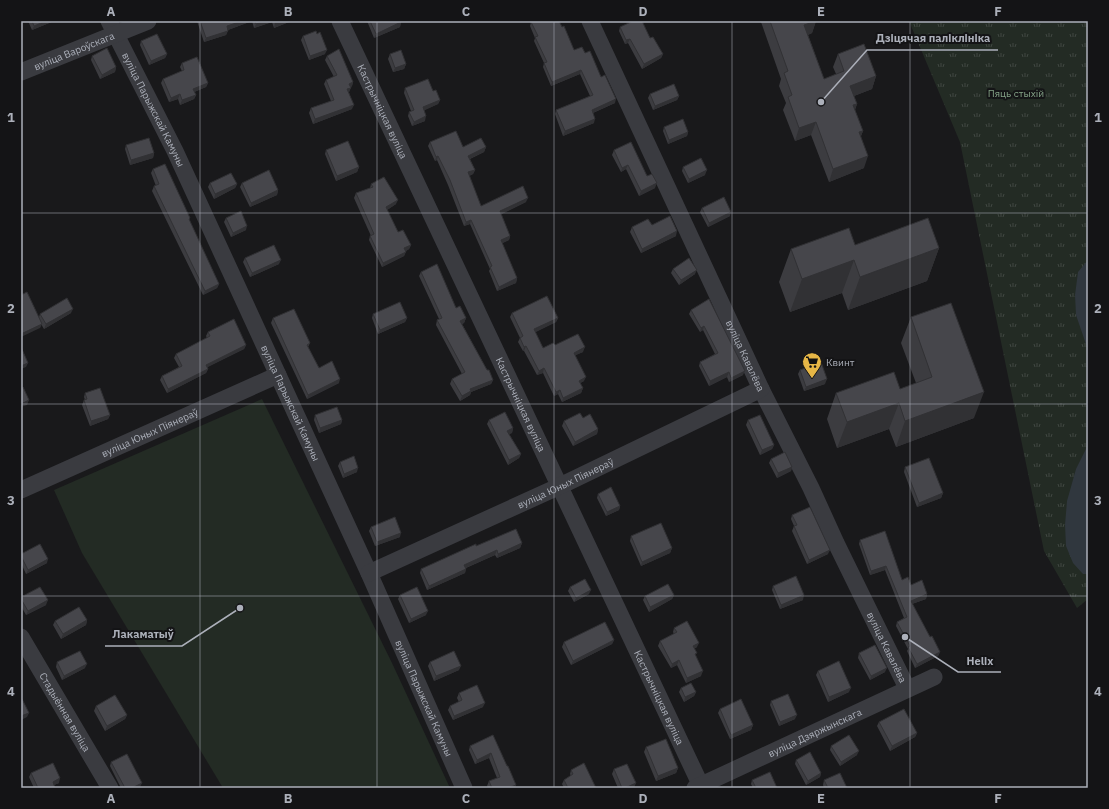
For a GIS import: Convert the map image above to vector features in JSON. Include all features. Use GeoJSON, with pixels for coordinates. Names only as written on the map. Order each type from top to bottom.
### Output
{"type":"FeatureCollection","features":[{"type":"Feature","properties":{"kind":"street","name":"вуліца Вароўскага"},"geometry":{"type":"LineString","coordinates":[[21,72],[112,27],[148,21]]}},
{"type":"Feature","properties":{"kind":"street","name":"Кастрычніцкая вуліца"},"geometry":{"type":"LineString","coordinates":[[340,21],[560,486],[699,787]]}},
{"type":"Feature","properties":{"kind":"street","name":"вуліца Кавалёва"},"geometry":{"type":"LineString","coordinates":[[590,21],[761,389],[811,488],[836,543],[907,688]]}},
{"type":"Feature","properties":{"kind":"street","name":"вуліца Парыжскай Камуны"},"geometry":{"type":"LineString","coordinates":[[112,27],[175,151],[369,572],[464,788]]}},
{"type":"Feature","properties":{"kind":"street","name":"вуліца Юных Піянераў"},"geometry":{"type":"LineString","coordinates":[[21,490],[278,376]]}},
{"type":"Feature","properties":{"kind":"street","name":"вуліца Юных Піянераў"},"geometry":{"type":"LineString","coordinates":[[369,572],[560,486],[761,389]]}},
{"type":"Feature","properties":{"kind":"street","name":"Стадыённая вуліца"},"geometry":{"type":"LineString","coordinates":[[21,637],[110,788]]}},
{"type":"Feature","properties":{"kind":"street","name":"вуліца Дзяржынскага"},"geometry":{"type":"LineString","coordinates":[[699,787],[907,688],[934,677]]}},
{"type":"Feature","properties":{"kind":"green space","name":"Пяць стыхій"},"geometry":{"type":"Polygon","coordinates":[[[909,21],[1088,21],[1088,599],[1077,608],[1044,551],[960,142],[909,21]]]}},
{"type":"Feature","properties":{"kind":"green space"},"geometry":{"type":"Polygon","coordinates":[[[262,399],[392,663],[450,788],[223,788],[82,553],[54,490],[262,399]]]}},
{"type":"Feature","properties":{"kind":"shaded area"},"geometry":{"type":"Polygon","coordinates":[[[1088,260],[1088,350],[1076,315],[1075,295],[1078,272],[1088,260]]]}},
{"type":"Feature","properties":{"kind":"shaded area"},"geometry":{"type":"Polygon","coordinates":[[[1088,445],[1088,574],[1083,574],[1073,563],[1066,546],[1065,525],[1067,501],[1076,469],[1088,445]]]}},
{"type":"Feature","properties":{"kind":"building"},"geometry":{"type":"Polygon","coordinates":[[[32,21],[46,21],[34,26],[32,21]]]}},
{"type":"Feature","properties":{"kind":"building"},"geometry":{"type":"Polygon","coordinates":[[[200,21],[242,21],[227,26],[228,31],[206,38],[200,21]]]}},
{"type":"Feature","properties":{"kind":"building"},"geometry":{"type":"Polygon","coordinates":[[[255,21],[264,21],[256,24],[255,21]]]}},
{"type":"Feature","properties":{"kind":"building"},"geometry":{"type":"Polygon","coordinates":[[[370,21],[400,21],[401,22],[376,34],[370,21]]]}},
{"type":"Feature","properties":{"kind":"building"},"geometry":{"type":"Polygon","coordinates":[[[559,21],[562,27],[564,26],[574,50],[582,47],[585,53],[590,51],[601,77],[605,75],[616,99],[592,110],[595,119],[565,131],[556,110],[593,95],[581,70],[552,82],[544,63],[547,62],[535,37],[538,36],[531,22],[559,21]]]}},
{"type":"Feature","properties":{"kind":"building"},"geometry":{"type":"Polygon","coordinates":[[[633,21],[642,21],[650,38],[653,37],[663,54],[644,64],[630,39],[626,40],[620,27],[633,21]]]}},
{"type":"Feature","properties":{"kind":"building"},"geometry":{"type":"Polygon","coordinates":[[[770,21],[816,21],[804,25],[824,79],[844,71],[838,54],[864,44],[876,76],[850,86],[857,104],[853,105],[863,131],[859,132],[868,156],[833,169],[816,122],[799,128],[788,97],[792,95],[784,73],[788,71],[770,21]]]}},
{"type":"Feature","properties":{"kind":"building"},"geometry":{"type":"Polygon","coordinates":[[[316,31],[317,34],[320,32],[327,50],[310,56],[303,36],[316,31]]]}},
{"type":"Feature","properties":{"kind":"building"},"geometry":{"type":"Polygon","coordinates":[[[157,34],[167,54],[151,61],[141,41],[157,34]]]}},
{"type":"Feature","properties":{"kind":"building"},"geometry":{"type":"Polygon","coordinates":[[[107,48],[116,67],[102,75],[92,56],[107,48]]]}},
{"type":"Feature","properties":{"kind":"building"},"geometry":{"type":"Polygon","coordinates":[[[339,49],[353,82],[349,84],[351,88],[347,89],[354,105],[315,119],[311,108],[334,100],[326,80],[337,75],[327,56],[339,49]]]}},
{"type":"Feature","properties":{"kind":"building"},"geometry":{"type":"Polygon","coordinates":[[[401,50],[406,64],[395,68],[390,54],[401,50]]]}},
{"type":"Feature","properties":{"kind":"building"},"geometry":{"type":"Polygon","coordinates":[[[197,57],[208,83],[193,89],[196,95],[182,100],[180,94],[171,98],[163,79],[184,70],[182,63],[197,57]]]}},
{"type":"Feature","properties":{"kind":"building"},"geometry":{"type":"Polygon","coordinates":[[[428,79],[433,91],[436,90],[440,100],[423,107],[426,116],[414,122],[409,112],[414,110],[405,88],[428,79]]]}},
{"type":"Feature","properties":{"kind":"building"},"geometry":{"type":"Polygon","coordinates":[[[674,84],[679,96],[655,106],[650,94],[674,84]]]}},
{"type":"Feature","properties":{"kind":"building"},"geometry":{"type":"Polygon","coordinates":[[[683,119],[688,132],[669,140],[664,127],[683,119]]]}},
{"type":"Feature","properties":{"kind":"building"},"geometry":{"type":"Polygon","coordinates":[[[456,131],[463,147],[481,138],[486,147],[468,156],[475,170],[468,172],[481,206],[523,186],[528,198],[500,211],[510,236],[501,240],[517,278],[499,287],[490,267],[492,266],[471,220],[466,222],[450,180],[438,156],[436,157],[430,142],[456,131]]]}},
{"type":"Feature","properties":{"kind":"building"},"geometry":{"type":"Polygon","coordinates":[[[149,138],[154,153],[131,160],[126,145],[149,138]]]}},
{"type":"Feature","properties":{"kind":"building"},"geometry":{"type":"Polygon","coordinates":[[[348,141],[359,167],[337,176],[326,150],[348,141]]]}},
{"type":"Feature","properties":{"kind":"building"},"geometry":{"type":"Polygon","coordinates":[[[631,142],[647,176],[652,174],[657,183],[641,191],[628,165],[622,168],[614,150],[631,142]]]}},
{"type":"Feature","properties":{"kind":"building"},"geometry":{"type":"Polygon","coordinates":[[[701,158],[707,170],[689,179],[683,167],[701,158]]]}},
{"type":"Feature","properties":{"kind":"building"},"geometry":{"type":"Polygon","coordinates":[[[165,164],[219,284],[205,291],[154,186],[159,184],[153,169],[165,164]]]}},
{"type":"Feature","properties":{"kind":"building"},"geometry":{"type":"Polygon","coordinates":[[[269,170],[278,190],[251,203],[242,183],[269,170]]]}},
{"type":"Feature","properties":{"kind":"building"},"geometry":{"type":"Polygon","coordinates":[[[231,173],[237,184],[215,194],[210,183],[231,173]]]}},
{"type":"Feature","properties":{"kind":"building"},"geometry":{"type":"Polygon","coordinates":[[[384,177],[398,200],[386,207],[398,232],[403,230],[411,245],[404,248],[406,252],[383,263],[370,236],[374,234],[356,193],[373,187],[371,184],[384,177]]]}},
{"type":"Feature","properties":{"kind":"building"},"geometry":{"type":"Polygon","coordinates":[[[724,197],[731,212],[709,223],[702,208],[724,197]]]}},
{"type":"Feature","properties":{"kind":"building"},"geometry":{"type":"Polygon","coordinates":[[[241,211],[247,226],[233,233],[226,218],[241,211]]]}},
{"type":"Feature","properties":{"kind":"building"},"geometry":{"type":"Polygon","coordinates":[[[670,216],[677,231],[642,249],[632,227],[648,219],[652,225],[670,216]]]}},
{"type":"Feature","properties":{"kind":"building"},"geometry":{"type":"Polygon","coordinates":[[[928,218],[939,248],[860,277],[854,260],[802,279],[791,249],[849,228],[855,245],[928,218]]]}},
{"type":"Feature","properties":{"kind":"building"},"geometry":{"type":"Polygon","coordinates":[[[274,245],[281,260],[252,273],[245,258],[274,245]]]}},
{"type":"Feature","properties":{"kind":"building"},"geometry":{"type":"Polygon","coordinates":[[[689,258],[697,270],[681,280],[673,269],[689,258]]]}},
{"type":"Feature","properties":{"kind":"building"},"geometry":{"type":"Polygon","coordinates":[[[437,264],[456,308],[460,306],[466,318],[460,321],[487,370],[489,370],[493,380],[470,389],[471,391],[462,396],[452,379],[465,372],[437,320],[442,318],[421,272],[437,264]]]}},
{"type":"Feature","properties":{"kind":"building"},"geometry":{"type":"Polygon","coordinates":[[[27,292],[42,324],[21,334],[21,295],[27,292]]]}},
{"type":"Feature","properties":{"kind":"building"},"geometry":{"type":"Polygon","coordinates":[[[547,296],[558,318],[534,329],[543,348],[553,343],[555,345],[578,334],[585,347],[574,353],[586,377],[579,381],[583,388],[563,398],[560,390],[556,392],[544,368],[539,371],[526,346],[524,347],[520,338],[523,336],[512,313],[547,296]]]}},
{"type":"Feature","properties":{"kind":"building"},"geometry":{"type":"Polygon","coordinates":[[[67,298],[73,309],[46,324],[40,314],[67,298]]]}},
{"type":"Feature","properties":{"kind":"building"},"geometry":{"type":"Polygon","coordinates":[[[709,299],[745,371],[731,378],[729,372],[710,381],[700,362],[718,353],[704,326],[701,328],[691,310],[709,299]]]}},
{"type":"Feature","properties":{"kind":"building"},"geometry":{"type":"Polygon","coordinates":[[[400,302],[407,318],[380,330],[373,314],[400,302]]]}},
{"type":"Feature","properties":{"kind":"building"},"geometry":{"type":"Polygon","coordinates":[[[951,303],[984,392],[905,421],[899,403],[847,422],[836,393],[894,372],[900,389],[932,377],[911,317],[951,303]]]}},
{"type":"Feature","properties":{"kind":"building"},"geometry":{"type":"Polygon","coordinates":[[[294,309],[310,343],[307,345],[319,368],[332,361],[340,379],[308,395],[273,318],[294,309]]]}},
{"type":"Feature","properties":{"kind":"building"},"geometry":{"type":"Polygon","coordinates":[[[234,319],[246,345],[206,365],[208,369],[168,389],[162,376],[182,366],[176,354],[210,336],[208,332],[234,319]]]}},
{"type":"Feature","properties":{"kind":"building"},"geometry":{"type":"Polygon","coordinates":[[[21,347],[28,363],[21,366],[21,347]]]}},
{"type":"Feature","properties":{"kind":"building","name":"Квинт"},"geometry":{"type":"Polygon","coordinates":[[[821,362],[827,379],[806,387],[800,370],[821,362]]]}},
{"type":"Feature","properties":{"kind":"building"},"geometry":{"type":"Polygon","coordinates":[[[23,387],[29,400],[21,404],[21,388],[23,387]]]}},
{"type":"Feature","properties":{"kind":"building"},"geometry":{"type":"Polygon","coordinates":[[[100,388],[110,415],[91,421],[84,400],[87,399],[85,393],[100,388]]]}},
{"type":"Feature","properties":{"kind":"building"},"geometry":{"type":"Polygon","coordinates":[[[337,407],[342,420],[320,428],[315,415],[337,407]]]}},
{"type":"Feature","properties":{"kind":"building"},"geometry":{"type":"Polygon","coordinates":[[[505,412],[513,428],[507,431],[521,454],[509,460],[489,420],[505,412]]]}},
{"type":"Feature","properties":{"kind":"building"},"geometry":{"type":"Polygon","coordinates":[[[580,413],[583,418],[590,414],[598,429],[575,442],[564,421],[580,413]]]}},
{"type":"Feature","properties":{"kind":"building"},"geometry":{"type":"Polygon","coordinates":[[[760,415],[774,445],[762,450],[748,420],[760,415]]]}},
{"type":"Feature","properties":{"kind":"building"},"geometry":{"type":"Polygon","coordinates":[[[785,452],[792,467],[778,473],[771,459],[785,452]]]}},
{"type":"Feature","properties":{"kind":"building"},"geometry":{"type":"Polygon","coordinates":[[[354,456],[358,468],[344,474],[340,462],[354,456]]]}},
{"type":"Feature","properties":{"kind":"building"},"geometry":{"type":"Polygon","coordinates":[[[929,458],[943,493],[919,503],[905,467],[929,458]]]}},
{"type":"Feature","properties":{"kind":"building"},"geometry":{"type":"Polygon","coordinates":[[[611,487],[620,506],[607,512],[598,494],[611,487]]]}},
{"type":"Feature","properties":{"kind":"building"},"geometry":{"type":"Polygon","coordinates":[[[810,507],[830,550],[809,560],[794,526],[797,525],[792,515],[810,507]]]}},
{"type":"Feature","properties":{"kind":"building"},"geometry":{"type":"Polygon","coordinates":[[[395,517],[401,533],[377,542],[371,527],[395,517]]]}},
{"type":"Feature","properties":{"kind":"building"},"geometry":{"type":"Polygon","coordinates":[[[661,523],[672,548],[642,562],[631,536],[661,523]]]}},
{"type":"Feature","properties":{"kind":"building"},"geometry":{"type":"Polygon","coordinates":[[[516,529],[522,543],[498,554],[497,550],[464,565],[466,569],[429,586],[421,569],[476,544],[476,546],[516,529]]]}},
{"type":"Feature","properties":{"kind":"building"},"geometry":{"type":"Polygon","coordinates":[[[885,531],[902,580],[908,577],[911,585],[922,580],[927,594],[911,601],[930,637],[932,636],[940,652],[917,664],[908,647],[910,646],[897,622],[907,617],[886,566],[871,571],[860,540],[885,531]]]}},
{"type":"Feature","properties":{"kind":"building"},"geometry":{"type":"Polygon","coordinates":[[[40,544],[48,559],[28,570],[21,554],[40,544]]]}},
{"type":"Feature","properties":{"kind":"building"},"geometry":{"type":"Polygon","coordinates":[[[796,576],[804,595],[781,605],[773,586],[796,576]]]}},
{"type":"Feature","properties":{"kind":"building"},"geometry":{"type":"Polygon","coordinates":[[[585,579],[591,590],[576,598],[570,587],[585,579]]]}},
{"type":"Feature","properties":{"kind":"building"},"geometry":{"type":"Polygon","coordinates":[[[668,584],[674,595],[650,607],[645,596],[668,584]]]}},
{"type":"Feature","properties":{"kind":"building"},"geometry":{"type":"Polygon","coordinates":[[[40,587],[48,600],[28,611],[21,597],[40,587]]]}},
{"type":"Feature","properties":{"kind":"building"},"geometry":{"type":"Polygon","coordinates":[[[417,587],[428,611],[411,619],[400,595],[417,587]]]}},
{"type":"Feature","properties":{"kind":"building"},"geometry":{"type":"Polygon","coordinates":[[[79,607],[87,620],[63,634],[55,621],[79,607]]]}},
{"type":"Feature","properties":{"kind":"building"},"geometry":{"type":"Polygon","coordinates":[[[687,621],[699,643],[693,646],[703,671],[687,678],[679,660],[672,664],[660,641],[677,632],[674,628],[687,621]]]}},
{"type":"Feature","properties":{"kind":"building"},"geometry":{"type":"Polygon","coordinates":[[[605,622],[614,640],[573,661],[564,642],[605,622]]]}},
{"type":"Feature","properties":{"kind":"building"},"geometry":{"type":"Polygon","coordinates":[[[875,645],[887,668],[871,676],[859,653],[875,645]]]}},
{"type":"Feature","properties":{"kind":"building"},"geometry":{"type":"Polygon","coordinates":[[[80,651],[87,664],[64,676],[57,662],[80,651]]]}},
{"type":"Feature","properties":{"kind":"building"},"geometry":{"type":"Polygon","coordinates":[[[454,651],[461,666],[436,676],[430,662],[454,651]]]}},
{"type":"Feature","properties":{"kind":"building"},"geometry":{"type":"Polygon","coordinates":[[[839,661],[851,688],[829,697],[818,671],[839,661]]]}},
{"type":"Feature","properties":{"kind":"building"},"geometry":{"type":"Polygon","coordinates":[[[691,683],[696,692],[685,697],[681,688],[691,683]]]}},
{"type":"Feature","properties":{"kind":"building"},"geometry":{"type":"Polygon","coordinates":[[[477,685],[485,703],[454,716],[450,706],[462,700],[459,693],[477,685]]]}},
{"type":"Feature","properties":{"kind":"building"},"geometry":{"type":"Polygon","coordinates":[[[788,694],[797,715],[780,722],[771,701],[788,694]]]}},
{"type":"Feature","properties":{"kind":"building"},"geometry":{"type":"Polygon","coordinates":[[[115,695],[127,715],[107,726],[96,706],[115,695]]]}},
{"type":"Feature","properties":{"kind":"building"},"geometry":{"type":"Polygon","coordinates":[[[21,699],[29,713],[21,716],[21,699]]]}},
{"type":"Feature","properties":{"kind":"building"},"geometry":{"type":"Polygon","coordinates":[[[741,699],[753,725],[731,735],[720,709],[741,699]]]}},
{"type":"Feature","properties":{"kind":"building"},"geometry":{"type":"Polygon","coordinates":[[[904,709],[917,733],[892,746],[879,722],[904,709]]]}},
{"type":"Feature","properties":{"kind":"building"},"geometry":{"type":"Polygon","coordinates":[[[493,735],[516,785],[508,788],[492,788],[489,781],[500,777],[491,753],[477,760],[470,746],[493,735]]]}},
{"type":"Feature","properties":{"kind":"building"},"geometry":{"type":"Polygon","coordinates":[[[849,735],[859,751],[841,762],[831,746],[849,735]]]}},
{"type":"Feature","properties":{"kind":"building"},"geometry":{"type":"Polygon","coordinates":[[[666,739],[678,768],[658,776],[646,747],[666,739]]]}},
{"type":"Feature","properties":{"kind":"building"},"geometry":{"type":"Polygon","coordinates":[[[810,752],[821,773],[808,781],[796,760],[810,752]]]}},
{"type":"Feature","properties":{"kind":"building"},"geometry":{"type":"Polygon","coordinates":[[[127,754],[142,783],[132,788],[125,788],[111,762],[127,754]]]}},
{"type":"Feature","properties":{"kind":"building"},"geometry":{"type":"Polygon","coordinates":[[[53,763],[60,778],[53,782],[55,788],[38,788],[31,773],[53,763]]]}},
{"type":"Feature","properties":{"kind":"building"},"geometry":{"type":"Polygon","coordinates":[[[584,763],[596,788],[568,788],[564,780],[573,774],[571,770],[584,763]]]}},
{"type":"Feature","properties":{"kind":"building"},"geometry":{"type":"Polygon","coordinates":[[[627,764],[636,783],[622,788],[614,769],[627,764]]]}},
{"type":"Feature","properties":{"kind":"building"},"geometry":{"type":"Polygon","coordinates":[[[770,772],[777,788],[756,788],[752,780],[770,772]]]}},
{"type":"Feature","properties":{"kind":"building"},"geometry":{"type":"Polygon","coordinates":[[[840,773],[847,788],[828,788],[824,780],[840,773]]]}},
{"type":"Feature","properties":{"kind":"place","name":"Дзіцячая паліклініка"},"geometry":{"type":"Point","coordinates":[821,102]}},
{"type":"Feature","properties":{"kind":"place","name":"Квинт"},"geometry":{"type":"Point","coordinates":[812,379]}},
{"type":"Feature","properties":{"kind":"place","name":"Лакаматыў"},"geometry":{"type":"Point","coordinates":[240,608]}},
{"type":"Feature","properties":{"kind":"place","name":"Helix"},"geometry":{"type":"Point","coordinates":[905,637]}}]}
